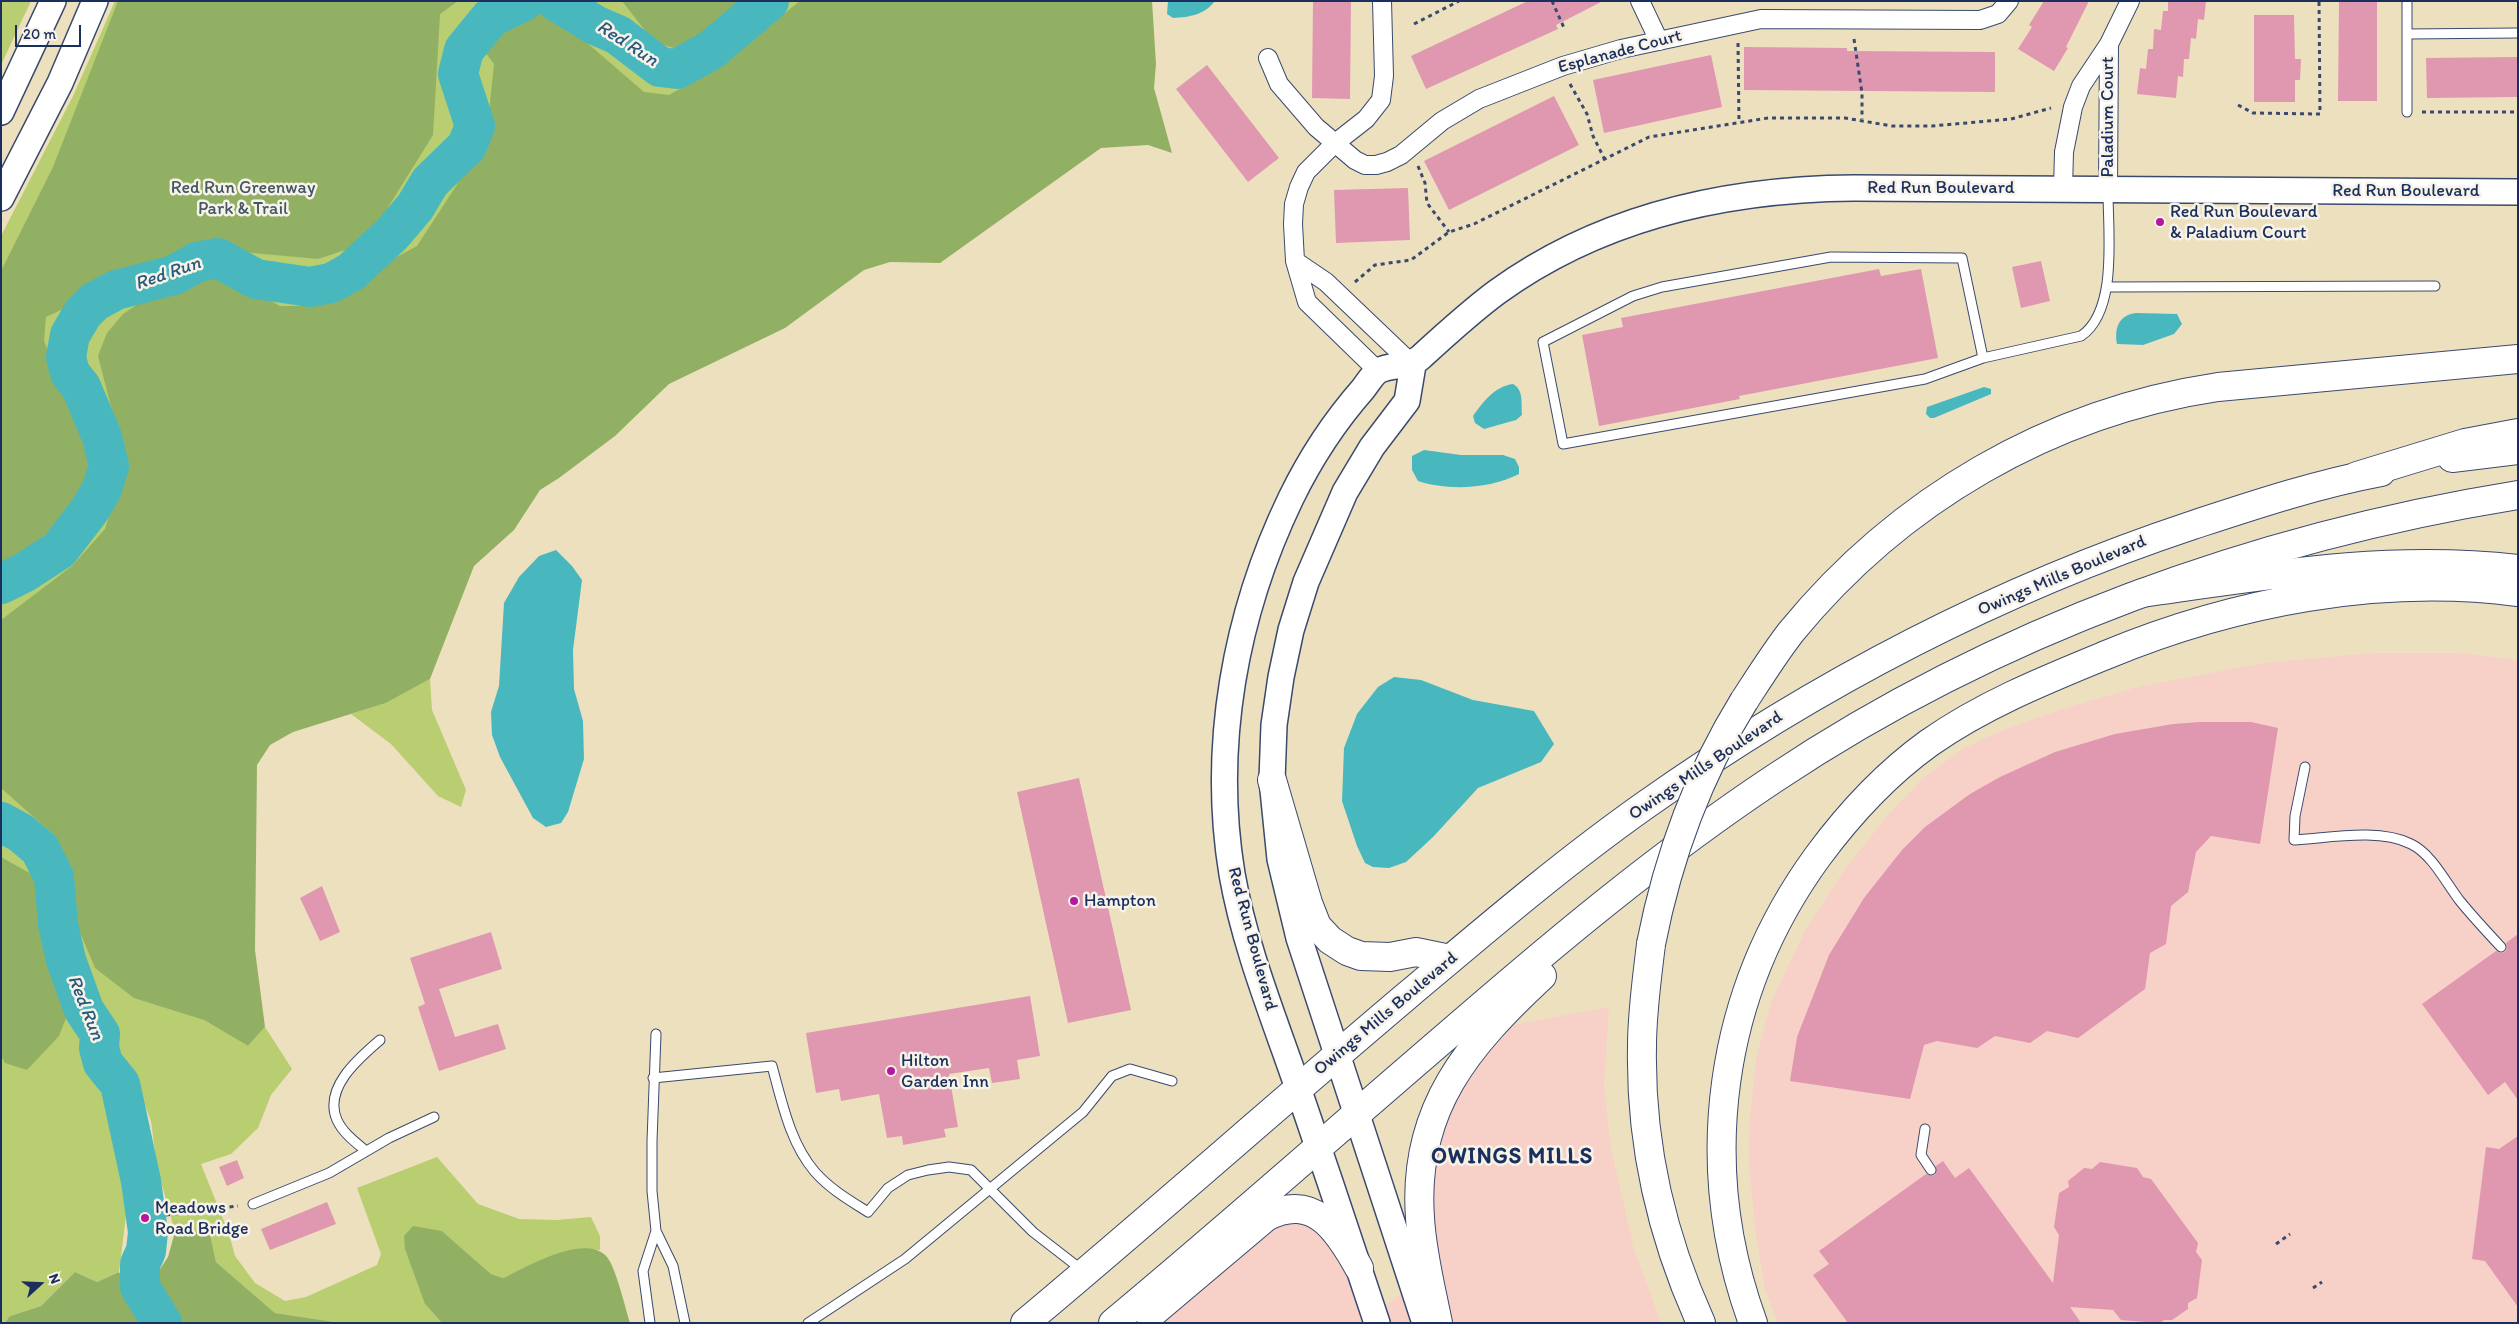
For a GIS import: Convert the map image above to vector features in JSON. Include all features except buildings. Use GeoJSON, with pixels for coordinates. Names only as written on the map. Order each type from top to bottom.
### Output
{"type":"FeatureCollection","features":[{"type":"Feature","properties":{"kind":"main road"},"geometry":{"type":"LineString","coordinates":[[1,112],[53,1]]}},
{"type":"Feature","properties":{"kind":"main road"},"geometry":{"type":"LineString","coordinates":[[1,198],[60,82],[95,1]]}},
{"type":"Feature","properties":{"kind":"main road","name":"Red Run Boulevard"},"geometry":{"type":"LineString","coordinates":[[1413,364],[1477,307],[1544,262],[1616,228],[1686,206],[1742,195],[1795,189],[2518,192]]}},
{"type":"Feature","properties":{"kind":"main road"},"geometry":{"type":"LineString","coordinates":[[1700,1323],[1674,1257],[1661,1216],[1652,1175],[1646,1130],[1642,1045],[1651,944],[1658,904],[1677,838],[1705,771],[1744,701],[1790,633],[1828,590],[1895,527],[1959,482],[2025,445],[2058,430],[2140,402],[2181,392],[2518,359]]}},
{"type":"Feature","properties":{"kind":"main road"},"geometry":{"type":"LineString","coordinates":[[1378,371],[1413,364],[1407,401],[1367,455],[1345,492],[1306,582],[1291,630],[1281,677],[1274,725],[1272,780],[1274,816],[1288,898],[1337,1055],[1425,1323]]}},
{"type":"Feature","properties":{"kind":"main road","name":"Red Run Boulevard"},"geometry":{"type":"LineString","coordinates":[[1377,1323],[1252,955],[1233,877],[1225,804],[1227,724],[1240,643],[1261,568],[1302,476],[1356,397],[1378,371]]}},
{"type":"Feature","properties":{"kind":"main road"},"geometry":{"type":"LineString","coordinates":[[2356,476],[2465,443],[2518,433]]}},
{"type":"Feature","properties":{"kind":"main road","name":"Owings Mills Boulevard"},"geometry":{"type":"LineString","coordinates":[[1025,1323],[1298,1088],[1570,860],[1642,807],[1781,715],[1852,674],[1999,600],[2148,540],[2226,514],[2356,476],[2478,454],[2518,450]]}},
{"type":"Feature","properties":{"kind":"main road"},"geometry":{"type":"LineString","coordinates":[[1113,1323],[1317,1146],[1597,908],[1710,822],[1835,740],[1932,686],[1980,663],[2142,593],[2306,540],[2427,512],[2518,495]]}},
{"type":"Feature","properties":{"kind":"main road"},"geometry":{"type":"LineString","coordinates":[[2142,593],[2330,567],[2408,562],[2450,563],[2518,569]]}},
{"type":"Feature","properties":{"kind":"main road"},"geometry":{"type":"LineString","coordinates":[[1753,1323],[1735,1264],[1727,1225],[1723,1185],[1722,1109],[1734,1037],[1753,974],[1784,905],[1830,840],[1875,790],[1928,744],[1987,708],[2020,691],[2114,652],[2209,618],[2276,602],[2370,590],[2457,588],[2518,592]]}},
{"type":"Feature","properties":{"kind":"main road"},"geometry":{"type":"LineString","coordinates":[[1272,780],[1308,904],[1317,926],[1330,940],[1347,951],[1361,956],[1390,957],[1416,952],[1450,959]]}},
{"type":"Feature","properties":{"kind":"main road"},"geometry":{"type":"LineString","coordinates":[[1438,1323],[1424,1248],[1419,1182],[1425,1145],[1436,1111],[1455,1072],[1471,1049],[1512,1005],[1553,966],[1597,908]]}},
{"type":"Feature","properties":{"kind":"main road"},"geometry":{"type":"LineString","coordinates":[[1141,1323],[1266,1217],[1284,1210],[1309,1212],[1326,1220],[1345,1243],[1359,1268]]}},
{"type":"Feature","properties":{"kind":"street"},"geometry":{"type":"LineString","coordinates":[[1378,371],[1306,302],[1296,261],[1293,224],[1294,204],[1298,187],[1306,172],[1334,144],[1366,118],[1380,100],[1384,76],[1382,1]]}},
{"type":"Feature","properties":{"kind":"street"},"geometry":{"type":"LineString","coordinates":[[1640,1],[1659,41]]}},
{"type":"Feature","properties":{"kind":"street","name":"Esplanade Court"},"geometry":{"type":"LineString","coordinates":[[1268,58],[1279,84],[1290,99],[1334,144],[1365,165],[1387,162],[1401,154],[1442,121],[1479,99],[1590,57],[1761,19],[1980,20],[1998,14],[2009,1]]}},
{"type":"Feature","properties":{"kind":"street","name":"Paladium Court"},"geometry":{"type":"LineString","coordinates":[[2063,189],[2064,152],[2073,106],[2081,86],[2109,44],[2130,1]]}},
{"type":"Feature","properties":{"kind":"street","name":"Paladium Court"},"geometry":{"type":"LineString","coordinates":[[2108,189],[2109,44]]}},
{"type":"Feature","properties":{"kind":"street"},"geometry":{"type":"LineString","coordinates":[[1296,261],[1326,282],[1413,364]]}},
{"type":"Feature","properties":{"kind":"lane"},"geometry":{"type":"LineString","coordinates":[[2406,112],[2407,1]]}},
{"type":"Feature","properties":{"kind":"lane"},"geometry":{"type":"LineString","coordinates":[[2407,34],[2518,33]]}},
{"type":"Feature","properties":{"kind":"lane"},"geometry":{"type":"LineString","coordinates":[[1982,358],[1962,258],[1831,257],[1662,286],[1633,296],[1543,342],[1563,444],[1925,378],[1982,358],[2081,336],[2090,330],[2095,322],[2108,287],[2108,189]]}},
{"type":"Feature","properties":{"kind":"lane"},"geometry":{"type":"LineString","coordinates":[[2108,287],[2435,286]]}},
{"type":"Feature","properties":{"kind":"lane"},"geometry":{"type":"LineString","coordinates":[[2304,767],[2294,840],[2357,835],[2394,838],[2412,844],[2425,855],[2465,906],[2501,947]]}},
{"type":"Feature","properties":{"kind":"lane"},"geometry":{"type":"LineString","coordinates":[[656,1034],[653,1078],[652,1191],[656,1231],[673,1266],[685,1323]]}},
{"type":"Feature","properties":{"kind":"lane"},"geometry":{"type":"LineString","coordinates":[[366,1151],[347,1134],[337,1119],[334,1104],[338,1087],[346,1072],[380,1040]]}},
{"type":"Feature","properties":{"kind":"lane"},"geometry":{"type":"LineString","coordinates":[[653,1078],[772,1066],[786,1121],[815,1172],[838,1193],[868,1212],[888,1188],[908,1175],[949,1167],[971,1170],[1033,1232],[1086,1272]]}},
{"type":"Feature","properties":{"kind":"lane"},"geometry":{"type":"LineString","coordinates":[[808,1323],[905,1259],[1083,1112],[1112,1076],[1130,1070],[1172,1081]]}},
{"type":"Feature","properties":{"kind":"lane"},"geometry":{"type":"LineString","coordinates":[[253,1204],[329,1173],[366,1151],[434,1117]]}},
{"type":"Feature","properties":{"kind":"lane"},"geometry":{"type":"LineString","coordinates":[[1925,1129],[1921,1155],[1931,1170]]}},
{"type":"Feature","properties":{"kind":"lane"},"geometry":{"type":"LineString","coordinates":[[650,1323],[643,1271],[656,1231]]}},
{"type":"Feature","properties":{"kind":"path"},"geometry":{"type":"LineString","coordinates":[[1414,24],[1458,1]]}},
{"type":"Feature","properties":{"kind":"path"},"geometry":{"type":"LineString","coordinates":[[1552,1],[1565,30]]}},
{"type":"Feature","properties":{"kind":"path"},"geometry":{"type":"LineString","coordinates":[[2238,105],[2253,113],[2320,114],[2319,1]]}},
{"type":"Feature","properties":{"kind":"path"},"geometry":{"type":"LineString","coordinates":[[1854,34],[1862,93],[1862,120]]}},
{"type":"Feature","properties":{"kind":"path"},"geometry":{"type":"LineString","coordinates":[[1738,41],[1739,123]]}},
{"type":"Feature","properties":{"kind":"path"},"geometry":{"type":"LineString","coordinates":[[1569,82],[1587,114],[1593,136],[1604,158]]}},
{"type":"Feature","properties":{"kind":"path"},"geometry":{"type":"LineString","coordinates":[[1350,287],[1370,268],[1380,263],[1403,263],[1411,260],[1449,232],[1474,224],[1644,138],[1768,118],[1862,120],[1892,126],[1932,126],[2011,119],[2051,108]]}},
{"type":"Feature","properties":{"kind":"path"},"geometry":{"type":"LineString","coordinates":[[2406,112],[2518,112]]}},
{"type":"Feature","properties":{"kind":"path"},"geometry":{"type":"LineString","coordinates":[[1416,164],[1425,183],[1426,203],[1449,232]]}},
{"type":"Feature","properties":{"kind":"path"},"geometry":{"type":"LineString","coordinates":[[166,1215],[253,1204]]}},
{"type":"Feature","properties":{"kind":"path"},"geometry":{"type":"LineString","coordinates":[[2276,1244],[2290,1234]]}},
{"type":"Feature","properties":{"kind":"path"},"geometry":{"type":"LineString","coordinates":[[2313,1288],[2322,1282]]}},
{"type":"Feature","properties":{"kind":"shaded area"},"geometry":{"type":"Polygon","coordinates":[[[2374,653],[2460,653],[2518,660],[2518,1323],[1778,1323],[1765,1289],[1755,1228],[1749,1162],[1750,1114],[1757,1054],[1772,999],[1806,929],[1845,869],[1887,816],[1924,777],[1962,749],[2003,730],[2062,709],[2141,686],[2270,662],[2374,653]]]}},
{"type":"Feature","properties":{"kind":"shaded area"},"geometry":{"type":"Polygon","coordinates":[[[1609,1007],[1604,1086],[1611,1148],[1634,1249],[1661,1323],[1151,1323],[1256,1234],[1286,1222],[1314,1228],[1334,1247],[1365,1319],[1438,1269],[1434,1224],[1433,1176],[1440,1139],[1453,1103],[1476,1064],[1502,1027],[1609,1007]]]}},
{"type":"Feature","properties":{"kind":"green space"},"geometry":{"type":"Polygon","coordinates":[[[1,1],[31,1],[1,65],[1,1]]]}},
{"type":"Feature","properties":{"kind":"green space","name":"Red Run Greenway Park & Trail"},"geometry":{"type":"Polygon","coordinates":[[[115,1],[1131,1],[201,472],[184,1013],[204,1020],[248,1046],[265,1027],[292,1069],[271,1095],[258,1128],[231,1154],[201,1164],[229,1234],[235,1256],[255,1283],[285,1301],[306,1297],[377,1265],[381,1254],[357,1188],[437,1157],[478,1204],[519,1219],[557,1220],[591,1217],[600,1236],[600,1250],[574,1250],[550,1256],[503,1278],[491,1274],[442,1231],[425,1304],[442,1323],[341,1323],[275,1313],[216,1262],[209,1231],[175,1232],[157,1167],[151,1121],[142,1098],[116,1116],[128,1200],[119,1272],[97,1282],[75,1272],[41,1306],[10,1316],[8,1323],[1,1323],[1,236],[74,94],[115,1]]]}},
{"type":"Feature","properties":{"kind":"green space"},"geometry":{"type":"Polygon","coordinates":[[[118,1],[458,1],[440,14],[433,135],[366,243],[318,259],[220,250],[178,256],[46,317],[44,341],[88,453],[89,477],[31,557],[1,576],[1,271],[53,167],[118,1]]]}},
{"type":"Feature","properties":{"kind":"green space"},"geometry":{"type":"Polygon","coordinates":[[[622,1],[739,1],[697,37],[677,49],[654,42],[622,1]]]}},
{"type":"Feature","properties":{"kind":"green space"},"geometry":{"type":"Polygon","coordinates":[[[800,1],[1152,1],[1156,64],[1154,88],[1172,153],[1148,145],[1101,148],[940,263],[890,262],[864,270],[785,328],[669,384],[615,436],[540,490],[514,530],[474,566],[430,679],[386,703],[293,732],[270,745],[257,765],[255,950],[265,1027],[248,1046],[204,1020],[134,998],[95,968],[79,930],[54,835],[1,788],[1,620],[72,566],[105,529],[120,480],[117,430],[98,356],[107,333],[123,314],[144,300],[212,277],[238,282],[280,306],[306,306],[417,246],[486,140],[494,64],[479,44],[500,26],[524,13],[550,11],[644,92],[669,95],[715,69],[800,1]]]}},
{"type":"Feature","properties":{"kind":"green space"},"geometry":{"type":"Polygon","coordinates":[[[430,679],[432,710],[466,790],[461,807],[438,796],[391,744],[351,714],[386,703],[430,679]]]}},
{"type":"Feature","properties":{"kind":"green space"},"geometry":{"type":"Polygon","coordinates":[[[1,857],[33,875],[57,921],[68,1013],[59,1036],[27,1070],[5,1063],[1,1056],[1,857]]]}},
{"type":"Feature","properties":{"kind":"green space"},"geometry":{"type":"Polygon","coordinates":[[[413,1226],[442,1231],[491,1274],[503,1278],[556,1254],[585,1248],[597,1250],[607,1257],[614,1270],[630,1323],[442,1323],[425,1304],[405,1249],[404,1236],[413,1226]]]}},
{"type":"Feature","properties":{"kind":"green space"},"geometry":{"type":"Polygon","coordinates":[[[209,1230],[216,1262],[275,1313],[341,1323],[174,1323],[161,1295],[158,1272],[168,1257],[175,1232],[209,1230]]]}},
{"type":"Feature","properties":{"kind":"green space"},"geometry":{"type":"Polygon","coordinates":[[[75,1272],[97,1282],[119,1272],[134,1296],[146,1323],[5,1323],[10,1316],[41,1306],[75,1272]]]}},
{"type":"Feature","properties":{"kind":"water"},"geometry":{"type":"Polygon","coordinates":[[[1168,1],[1215,1],[1201,12],[1185,17],[1173,18],[1167,14],[1168,1]]]}},
{"type":"Feature","properties":{"kind":"water"},"geometry":{"type":"Polygon","coordinates":[[[2136,313],[2177,314],[2182,324],[2174,334],[2143,345],[2117,344],[2116,333],[2119,323],[2125,316],[2136,313]]]}},
{"type":"Feature","properties":{"kind":"water"},"geometry":{"type":"Polygon","coordinates":[[[1513,384],[1520,393],[1522,415],[1516,420],[1484,429],[1475,423],[1473,416],[1485,400],[1495,391],[1513,384]]]}},
{"type":"Feature","properties":{"kind":"water"},"geometry":{"type":"Polygon","coordinates":[[[1984,387],[1991,389],[1991,394],[1934,418],[1930,418],[1926,414],[1927,407],[1984,387]]]}},
{"type":"Feature","properties":{"kind":"water"},"geometry":{"type":"Polygon","coordinates":[[[1424,450],[1461,455],[1503,455],[1515,459],[1519,467],[1519,474],[1495,483],[1469,487],[1442,486],[1418,481],[1412,470],[1412,456],[1424,450]]]}},
{"type":"Feature","properties":{"kind":"water"},"geometry":{"type":"Polygon","coordinates":[[[556,550],[572,566],[582,580],[573,650],[574,689],[583,721],[584,759],[568,812],[561,823],[546,827],[533,818],[500,757],[492,735],[491,712],[499,686],[504,603],[519,577],[539,556],[556,550]]]}},
{"type":"Feature","properties":{"kind":"water"},"geometry":{"type":"Polygon","coordinates":[[[1394,677],[1421,680],[1473,700],[1534,711],[1554,744],[1541,762],[1478,788],[1433,837],[1406,862],[1389,868],[1373,867],[1365,863],[1357,846],[1342,801],[1344,748],[1357,714],[1378,687],[1394,677]]]}},
{"type":"Feature","properties":{"kind":"waterway","name":"Red Run"},"geometry":{"type":"LineString","coordinates":[[1,584],[25,572],[59,550],[89,511],[102,489],[109,466],[102,437],[81,387],[70,373],[66,357],[70,335],[83,313],[94,302],[116,290],[174,275],[197,262],[218,258],[256,279],[310,287],[331,283],[351,272],[392,234],[415,207],[430,182],[467,146],[475,126],[458,74],[464,50],[491,17],[524,1]]}},
{"type":"Feature","properties":{"kind":"waterway","name":"Red Run"},"geometry":{"type":"LineString","coordinates":[[556,1],[595,25],[618,35],[660,67],[677,69],[711,50],[769,1]]}},
{"type":"Feature","properties":{"kind":"waterway","name":"Red Run"},"geometry":{"type":"LineString","coordinates":[[1,822],[21,833],[40,849],[54,877],[58,924],[66,960],[84,1010],[100,1034],[99,1048],[103,1063],[120,1084],[141,1181],[148,1232],[146,1251],[140,1264],[140,1287],[162,1323]]}},
{"type":"Feature","properties":{"kind":"place","name":"Red Run Boulevard & Paladium Court"},"geometry":{"type":"Point","coordinates":[2160,222]}},
{"type":"Feature","properties":{"kind":"place","name":"Hampton"},"geometry":{"type":"Point","coordinates":[1074,901]}},
{"type":"Feature","properties":{"kind":"place","name":"Hilton Garden Inn"},"geometry":{"type":"Point","coordinates":[891,1071]}},
{"type":"Feature","properties":{"kind":"place","name":"Meadows Road Bridge"},"geometry":{"type":"Point","coordinates":[145,1218]}},
{"type":"Feature","properties":{"kind":"district","name":"OWINGS MILLS"},"geometry":{"type":"Point","coordinates":[1512,1157]}}]}
